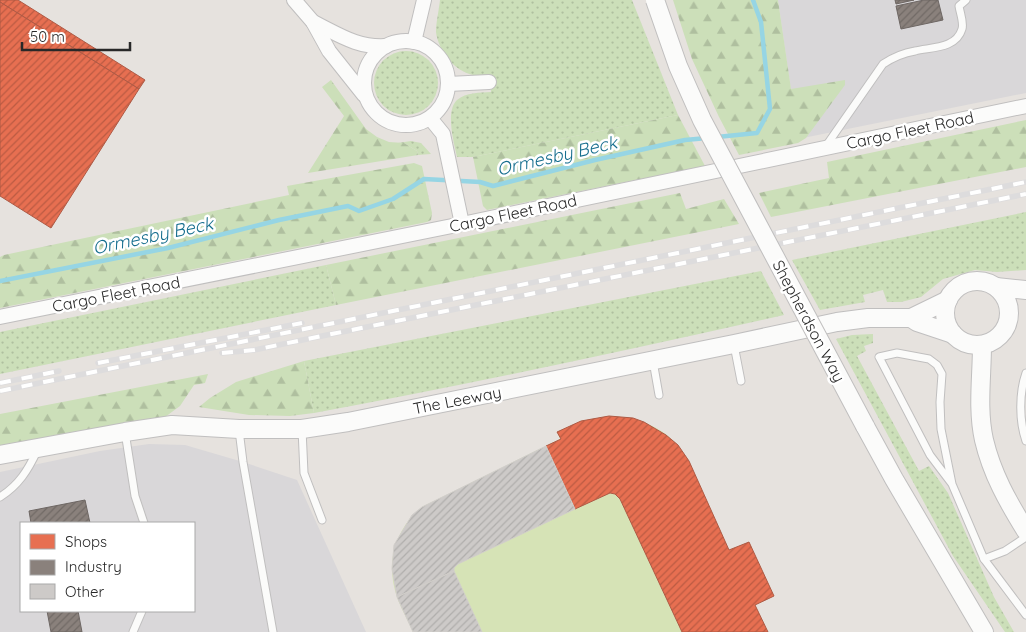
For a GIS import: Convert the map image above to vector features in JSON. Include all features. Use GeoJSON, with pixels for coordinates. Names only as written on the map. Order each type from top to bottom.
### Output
{"type":"FeatureCollection","features":[{"type":"Feature","properties":{"kind":"street"},"geometry":{"type":"LineString","coordinates":[[294,0],[313,22],[329,51],[365,96],[372,110],[384,121],[400,126],[416,125],[430,118],[440,108],[446,97],[448,84],[446,70],[439,57],[428,47],[414,42],[400,41],[386,46],[371,47],[353,42],[313,22]]}},
{"type":"Feature","properties":{"kind":"street"},"geometry":{"type":"LineString","coordinates":[[414,42],[424,0]]}},
{"type":"Feature","properties":{"kind":"street","name":"Shepherdson Way"},"geometry":{"type":"LineString","coordinates":[[654,0],[678,66],[702,120],[894,479],[984,632]]}},
{"type":"Feature","properties":{"kind":"street"},"geometry":{"type":"LineString","coordinates":[[365,96],[363,81],[366,67],[374,55],[386,46]]}},
{"type":"Feature","properties":{"kind":"street"},"geometry":{"type":"LineString","coordinates":[[448,84],[489,82]]}},
{"type":"Feature","properties":{"kind":"street","name":"Cargo Fleet Road"},"geometry":{"type":"LineString","coordinates":[[0,317],[462,224],[1026,106]]}},
{"type":"Feature","properties":{"kind":"street"},"geometry":{"type":"LineString","coordinates":[[430,118],[443,134],[462,224]]}},
{"type":"Feature","properties":{"kind":"street"},"geometry":{"type":"LineString","coordinates":[[996,287],[1007,302],[1009,311],[1005,329],[999,336],[991,342],[982,345],[971,345],[961,341],[952,334],[947,324],[945,313],[948,300],[952,293],[961,285],[982,281],[996,287],[1026,290]]}},
{"type":"Feature","properties":{"kind":"street","name":"The Leeway"},"geometry":{"type":"LineString","coordinates":[[0,455],[172,425],[239,430],[302,429],[348,422],[837,322],[868,318],[911,318],[948,300]]}},
{"type":"Feature","properties":{"kind":"street"},"geometry":{"type":"LineString","coordinates":[[1008,320],[1026,302]]}},
{"type":"Feature","properties":{"kind":"street","name":"The Leeway"},"geometry":{"type":"LineString","coordinates":[[911,318],[917,322],[952,334]]}},
{"type":"Feature","properties":{"kind":"street"},"geometry":{"type":"LineString","coordinates":[[982,345],[980,390],[984,440],[992,468],[1004,494],[1026,531]]}},
{"type":"Feature","properties":{"kind":"lane"},"geometry":{"type":"LineString","coordinates":[[826,147],[883,64],[892,58],[913,51],[946,45],[957,38],[962,28],[959,3],[966,0]]}},
{"type":"Feature","properties":{"kind":"lane"},"geometry":{"type":"LineString","coordinates":[[734,344],[741,381]]}},
{"type":"Feature","properties":{"kind":"lane"},"geometry":{"type":"LineString","coordinates":[[952,484],[930,455],[879,357],[897,353],[929,359],[940,368],[942,374],[941,428],[952,484],[984,559],[1026,615]]}},
{"type":"Feature","properties":{"kind":"lane"},"geometry":{"type":"LineString","coordinates":[[653,361],[659,394]]}},
{"type":"Feature","properties":{"kind":"lane"},"geometry":{"type":"LineString","coordinates":[[1026,372],[1022,385],[1022,429],[1026,441]]}},
{"type":"Feature","properties":{"kind":"lane"},"geometry":{"type":"LineString","coordinates":[[302,429],[304,472],[322,520]]}},
{"type":"Feature","properties":{"kind":"lane"},"geometry":{"type":"LineString","coordinates":[[239,430],[273,632]]}},
{"type":"Feature","properties":{"kind":"lane"},"geometry":{"type":"LineString","coordinates":[[125,432],[135,496],[144,522]]}},
{"type":"Feature","properties":{"kind":"lane"},"geometry":{"type":"LineString","coordinates":[[0,496],[12,489],[29,470],[39,448]]}},
{"type":"Feature","properties":{"kind":"lane"},"geometry":{"type":"LineString","coordinates":[[984,559],[1005,551],[1026,537]]}},
{"type":"Feature","properties":{"kind":"lane"},"geometry":{"type":"LineString","coordinates":[[133,632],[142,612]]}},
{"type":"Feature","properties":{"kind":"shaded area"},"geometry":{"type":"Polygon","coordinates":[[[778,0],[1026,0],[1026,93],[798,139],[778,0]]]}},
{"type":"Feature","properties":{"kind":"shaded area"},"geometry":{"type":"Polygon","coordinates":[[[149,444],[185,445],[297,480],[366,632],[0,632],[0,472],[100,451],[149,444]]]}},
{"type":"Feature","properties":{"kind":"green space"},"geometry":{"type":"Polygon","coordinates":[[[440,0],[632,0],[678,115],[473,157],[457,157],[451,127],[453,105],[461,97],[473,93],[491,92],[489,76],[477,76],[459,69],[448,59],[440,46],[437,39],[436,24],[440,0]]]}},
{"type":"Feature","properties":{"kind":"green space"},"geometry":{"type":"Polygon","coordinates":[[[673,0],[778,0],[791,89],[845,80],[845,85],[806,138],[798,143],[739,155],[692,59],[673,0]]]}},
{"type":"Feature","properties":{"kind":"green space"},"geometry":{"type":"Polygon","coordinates":[[[406,51],[424,57],[432,65],[438,83],[432,101],[424,109],[406,115],[388,109],[380,101],[374,83],[380,65],[388,57],[406,51]]]}},
{"type":"Feature","properties":{"kind":"green space"},"geometry":{"type":"Polygon","coordinates":[[[331,80],[366,129],[377,137],[389,142],[404,143],[417,151],[418,155],[308,173],[344,116],[322,87],[331,80]]]}},
{"type":"Feature","properties":{"kind":"green space"},"geometry":{"type":"Polygon","coordinates":[[[678,115],[705,166],[487,210],[483,206],[473,157],[678,115]]]}},
{"type":"Feature","properties":{"kind":"green space"},"geometry":{"type":"Polygon","coordinates":[[[1026,120],[1026,167],[771,217],[759,193],[829,178],[827,162],[1026,120]]]}},
{"type":"Feature","properties":{"kind":"green space"},"geometry":{"type":"Polygon","coordinates":[[[411,141],[421,143],[431,154],[418,155],[417,151],[404,143],[398,143],[411,141]]]}},
{"type":"Feature","properties":{"kind":"green space"},"geometry":{"type":"Polygon","coordinates":[[[414,163],[422,166],[432,213],[431,220],[427,222],[0,308],[0,257],[4,255],[289,195],[287,186],[414,163]]]}},
{"type":"Feature","properties":{"kind":"green space"},"geometry":{"type":"Polygon","coordinates":[[[680,193],[686,209],[724,199],[739,224],[336,305],[326,265],[680,193]]]}},
{"type":"Feature","properties":{"kind":"green space"},"geometry":{"type":"Polygon","coordinates":[[[1026,212],[1026,270],[997,272],[975,270],[943,279],[921,297],[901,302],[887,302],[883,290],[863,295],[865,302],[820,310],[792,260],[1026,212]]]}},
{"type":"Feature","properties":{"kind":"green space"},"geometry":{"type":"Polygon","coordinates":[[[326,265],[336,305],[0,374],[0,332],[326,265]]]}},
{"type":"Feature","properties":{"kind":"green space"},"geometry":{"type":"Polygon","coordinates":[[[761,271],[784,315],[549,366],[314,413],[304,361],[761,271]]]}},
{"type":"Feature","properties":{"kind":"green space"},"geometry":{"type":"Polygon","coordinates":[[[873,334],[873,343],[864,346],[866,351],[857,356],[919,471],[929,466],[948,493],[994,597],[1014,632],[1005,632],[953,556],[836,339],[852,335],[873,334]]]}},
{"type":"Feature","properties":{"kind":"green space"},"geometry":{"type":"Polygon","coordinates":[[[304,361],[314,413],[290,416],[249,415],[199,407],[236,382],[304,361]]]}},
{"type":"Feature","properties":{"kind":"green space"},"geometry":{"type":"Polygon","coordinates":[[[208,374],[205,383],[194,385],[180,406],[161,420],[0,447],[0,414],[208,374]]]}},
{"type":"Feature","properties":{"kind":"green space"},"geometry":{"type":"Polygon","coordinates":[[[609,416],[638,420],[656,428],[671,439],[682,451],[692,467],[729,550],[749,542],[774,596],[755,605],[768,632],[413,632],[400,606],[392,572],[395,547],[399,536],[413,516],[422,507],[560,439],[557,432],[581,421],[609,416]]]}},
{"type":"Feature","properties":{"kind":"building: Shops"},"geometry":{"type":"Polygon","coordinates":[[[0,0],[18,0],[145,80],[139,89],[0,2],[0,0]]]}},
{"type":"Feature","properties":{"kind":"building: Shops"},"geometry":{"type":"Polygon","coordinates":[[[0,2],[139,89],[51,228],[0,196],[0,2]]]}},
{"type":"Feature","properties":{"kind":"building: Shops"},"geometry":{"type":"Polygon","coordinates":[[[609,416],[633,418],[644,422],[666,435],[678,445],[689,461],[729,550],[749,542],[774,596],[755,605],[768,632],[682,632],[620,499],[615,494],[610,493],[575,509],[546,446],[561,439],[557,432],[581,421],[609,416]]]}},
{"type":"Feature","properties":{"kind":"building: Industry"},"geometry":{"type":"Polygon","coordinates":[[[895,0],[914,0],[896,4],[895,0]]]}},
{"type":"Feature","properties":{"kind":"building: Industry"},"geometry":{"type":"Polygon","coordinates":[[[924,0],[938,0],[943,20],[901,29],[896,6],[924,0]]]}},
{"type":"Feature","properties":{"kind":"building: Industry"},"geometry":{"type":"Polygon","coordinates":[[[85,500],[90,522],[31,522],[29,511],[85,500]]]}},
{"type":"Feature","properties":{"kind":"building: Industry"},"geometry":{"type":"Polygon","coordinates":[[[47,612],[78,612],[82,632],[51,632],[47,612]]]}},
{"type":"Feature","properties":{"kind":"building: Other"},"geometry":{"type":"Polygon","coordinates":[[[546,446],[575,509],[458,564],[454,571],[397,597],[392,569],[394,545],[412,515],[422,507],[546,446]]]}},
{"type":"Feature","properties":{"kind":"building: Other"},"geometry":{"type":"Polygon","coordinates":[[[454,571],[482,632],[413,632],[397,597],[454,571]]]}},
{"type":"Feature","properties":{"kind":"waterway","name":"Ormesby Beck"},"geometry":{"type":"LineString","coordinates":[[717,137],[757,133],[770,109],[761,22],[753,0]]}},
{"type":"Feature","properties":{"kind":"waterway","name":"Ormesby Beck"},"geometry":{"type":"LineString","coordinates":[[0,281],[168,248],[279,220],[348,206],[359,211],[393,199],[424,179],[480,182],[493,186],[595,160],[685,140],[707,138]]}},
{"type":"Feature","properties":{"kind":"railway"},"geometry":{"type":"LineString","coordinates":[[0,391],[1026,182]]}},
{"type":"Feature","properties":{"kind":"railway"},"geometry":{"type":"LineString","coordinates":[[222,353],[254,350],[1026,194]]}},
{"type":"Feature","properties":{"kind":"railway"},"geometry":{"type":"LineString","coordinates":[[98,363],[302,323]]}},
{"type":"Feature","properties":{"kind":"railway"},"geometry":{"type":"LineString","coordinates":[[0,383],[59,371]]}}]}
